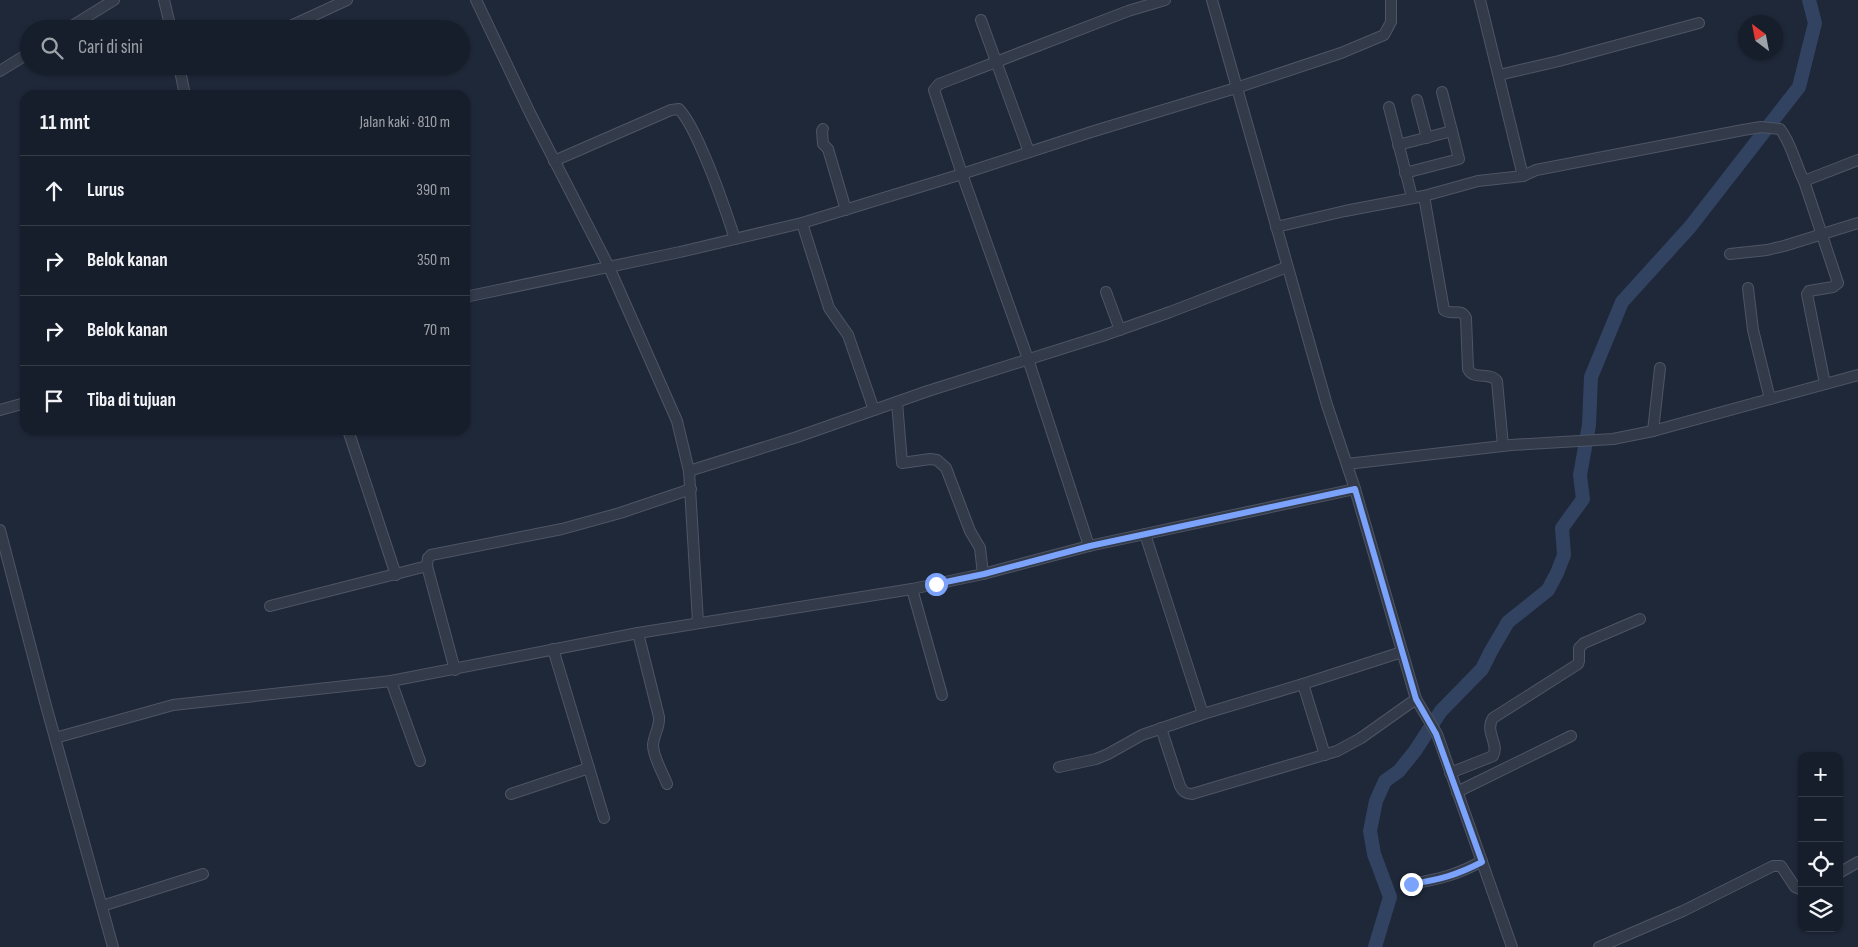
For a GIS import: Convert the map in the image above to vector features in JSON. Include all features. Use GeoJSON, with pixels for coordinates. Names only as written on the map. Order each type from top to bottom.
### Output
{"type":"FeatureCollection","features":[{"type":"Feature","properties":{"kind":"street"},"geometry":{"type":"LineString","coordinates":[[82,20],[114,0]]}},
{"type":"Feature","properties":{"kind":"street"},"geometry":{"type":"LineString","coordinates":[[164,0],[169,20]]}},
{"type":"Feature","properties":{"kind":"street"},"geometry":{"type":"LineString","coordinates":[[304,20],[347,0]]}},
{"type":"Feature","properties":{"kind":"street"},"geometry":{"type":"LineString","coordinates":[[476,0],[554,161],[609,267],[677,421],[689,471],[691,489],[698,622]]}},
{"type":"Feature","properties":{"kind":"street"},"geometry":{"type":"LineString","coordinates":[[1090,546],[1028,360],[934,90],[938,84],[1128,11],[1165,0]]}},
{"type":"Feature","properties":{"kind":"street"},"geometry":{"type":"LineString","coordinates":[[1212,0],[1327,405],[1355,489],[1416,699],[1436,734],[1512,947]]}},
{"type":"Feature","properties":{"kind":"street"},"geometry":{"type":"LineString","coordinates":[[470,296],[609,267],[802,223],[1236,88],[1341,52],[1384,35],[1391,22],[1391,0]]}},
{"type":"Feature","properties":{"kind":"street"},"geometry":{"type":"LineString","coordinates":[[1480,0],[1523,176]]}},
{"type":"Feature","properties":{"kind":"street"},"geometry":{"type":"LineString","coordinates":[[981,20],[1029,152]]}},
{"type":"Feature","properties":{"kind":"street"},"geometry":{"type":"LineString","coordinates":[[1499,75],[1559,61],[1699,23]]}},
{"type":"Feature","properties":{"kind":"street"},"geometry":{"type":"LineString","coordinates":[[0,71],[20,59]]}},
{"type":"Feature","properties":{"kind":"street"},"geometry":{"type":"LineString","coordinates":[[180,75],[184,90]]}},
{"type":"Feature","properties":{"kind":"street"},"geometry":{"type":"LineString","coordinates":[[1405,172],[1459,159],[1442,92]]}},
{"type":"Feature","properties":{"kind":"street"},"geometry":{"type":"LineString","coordinates":[[1417,100],[1427,138]]}},
{"type":"Feature","properties":{"kind":"street"},"geometry":{"type":"LineString","coordinates":[[1389,107],[1412,197]]}},
{"type":"Feature","properties":{"kind":"street"},"geometry":{"type":"LineString","coordinates":[[554,161],[679,108],[695,134],[711,170],[735,238]]}},
{"type":"Feature","properties":{"kind":"street"},"geometry":{"type":"LineString","coordinates":[[1276,227],[1424,196],[1478,182],[1523,176],[1536,170],[1606,155],[1761,127],[1780,129],[1786,137],[1804,181],[1838,283],[1833,286],[1809,291],[1807,294],[1825,384]]}},
{"type":"Feature","properties":{"kind":"street"},"geometry":{"type":"LineString","coordinates":[[823,129],[823,144],[828,149],[846,210]]}},
{"type":"Feature","properties":{"kind":"street"},"geometry":{"type":"LineString","coordinates":[[1398,145],[1452,131]]}},
{"type":"Feature","properties":{"kind":"street"},"geometry":{"type":"LineString","coordinates":[[1804,181],[1858,160]]}},
{"type":"Feature","properties":{"kind":"street"},"geometry":{"type":"LineString","coordinates":[[1424,196],[1444,310],[1449,313],[1461,311],[1466,318],[1468,368],[1470,372],[1474,375],[1492,377],[1497,381],[1503,446]]}},
{"type":"Feature","properties":{"kind":"street"},"geometry":{"type":"LineString","coordinates":[[802,223],[829,308],[848,335],[874,410]]}},
{"type":"Feature","properties":{"kind":"street"},"geometry":{"type":"LineString","coordinates":[[1730,254],[1766,250],[1858,223]]}},
{"type":"Feature","properties":{"kind":"street"},"geometry":{"type":"LineString","coordinates":[[689,471],[1120,330],[1287,267]]}},
{"type":"Feature","properties":{"kind":"street"},"geometry":{"type":"LineString","coordinates":[[1748,288],[1755,338],[1770,399]]}},
{"type":"Feature","properties":{"kind":"street"},"geometry":{"type":"LineString","coordinates":[[1106,292],[1120,330]]}},
{"type":"Feature","properties":{"kind":"street"},"geometry":{"type":"LineString","coordinates":[[1653,431],[1660,368]]}},
{"type":"Feature","properties":{"kind":"street"},"geometry":{"type":"LineString","coordinates":[[1347,464],[1503,446],[1613,439],[1653,431],[1858,375]]}},
{"type":"Feature","properties":{"kind":"street"},"geometry":{"type":"LineString","coordinates":[[897,402],[902,463],[930,459],[937,460],[946,468],[970,531],[980,548],[984,574]]}},
{"type":"Feature","properties":{"kind":"street"},"geometry":{"type":"LineString","coordinates":[[0,410],[20,404]]}},
{"type":"Feature","properties":{"kind":"street"},"geometry":{"type":"LineString","coordinates":[[350,435],[396,576]]}},
{"type":"Feature","properties":{"kind":"street"},"geometry":{"type":"LineString","coordinates":[[455,670],[427,566],[428,558],[435,554],[578,525],[691,489]]}},
{"type":"Feature","properties":{"kind":"street"},"geometry":{"type":"LineString","coordinates":[[55,738],[173,705],[391,681],[698,622],[912,589],[984,574],[1090,546],[1355,489]]}},
{"type":"Feature","properties":{"kind":"street"},"geometry":{"type":"LineString","coordinates":[[0,530],[113,947]]}},
{"type":"Feature","properties":{"kind":"street"},"geometry":{"type":"LineString","coordinates":[[1145,534],[1203,714]]}},
{"type":"Feature","properties":{"kind":"street"},"geometry":{"type":"LineString","coordinates":[[270,606],[315,593],[396,576],[427,566]]}},
{"type":"Feature","properties":{"kind":"street"},"geometry":{"type":"LineString","coordinates":[[912,589],[942,695]]}},
{"type":"Feature","properties":{"kind":"street"},"geometry":{"type":"LineString","coordinates":[[1450,773],[1484,761],[1492,756],[1495,749],[1489,731],[1491,721],[1495,716],[1578,664],[1581,645],[1588,640],[1640,619]]}},
{"type":"Feature","properties":{"kind":"street"},"geometry":{"type":"LineString","coordinates":[[638,633],[659,716],[660,724],[653,745],[667,784]]}},
{"type":"Feature","properties":{"kind":"street"},"geometry":{"type":"LineString","coordinates":[[553,649],[604,818]]}},
{"type":"Feature","properties":{"kind":"street"},"geometry":{"type":"LineString","coordinates":[[1059,767],[1102,756],[1142,735],[1160,728],[1402,652]]}},
{"type":"Feature","properties":{"kind":"street"},"geometry":{"type":"LineString","coordinates":[[391,681],[420,762]]}},
{"type":"Feature","properties":{"kind":"street"},"geometry":{"type":"LineString","coordinates":[[1303,684],[1325,755]]}},
{"type":"Feature","properties":{"kind":"street"},"geometry":{"type":"LineString","coordinates":[[1160,728],[1182,791],[1187,794],[1325,755],[1343,748],[1361,738],[1416,699]]}},
{"type":"Feature","properties":{"kind":"street"},"geometry":{"type":"LineString","coordinates":[[1457,792],[1571,736]]}},
{"type":"Feature","properties":{"kind":"street"},"geometry":{"type":"LineString","coordinates":[[511,794],[589,768]]}},
{"type":"Feature","properties":{"kind":"street"},"geometry":{"type":"LineString","coordinates":[[1411,884],[1436,880],[1460,873],[1482,862]]}},
{"type":"Feature","properties":{"kind":"street"},"geometry":{"type":"LineString","coordinates":[[1843,871],[1858,862]]}},
{"type":"Feature","properties":{"kind":"street"},"geometry":{"type":"LineString","coordinates":[[1599,947],[1683,911],[1774,866],[1781,866],[1795,887],[1798,888]]}},
{"type":"Feature","properties":{"kind":"street"},"geometry":{"type":"LineString","coordinates":[[102,906],[202,874]]}},
{"type":"Feature","properties":{"kind":"waterway"},"geometry":{"type":"LineString","coordinates":[[1375,947],[1390,897],[1374,854],[1370,831],[1376,801],[1385,781],[1399,771],[1415,751],[1441,711],[1482,669],[1508,622],[1548,590],[1564,555],[1562,528],[1583,499],[1580,475],[1589,425],[1591,377],[1622,302],[1690,227],[1799,87],[1815,23],[1809,0]]}},
{"type":"Feature","properties":{"kind":"route"},"geometry":{"type":"LineString","coordinates":[[936,584],[984,574],[1090,546],[1355,489],[1416,699],[1436,734],[1482,862],[1460,873],[1436,880],[1411,884]]}}]}
